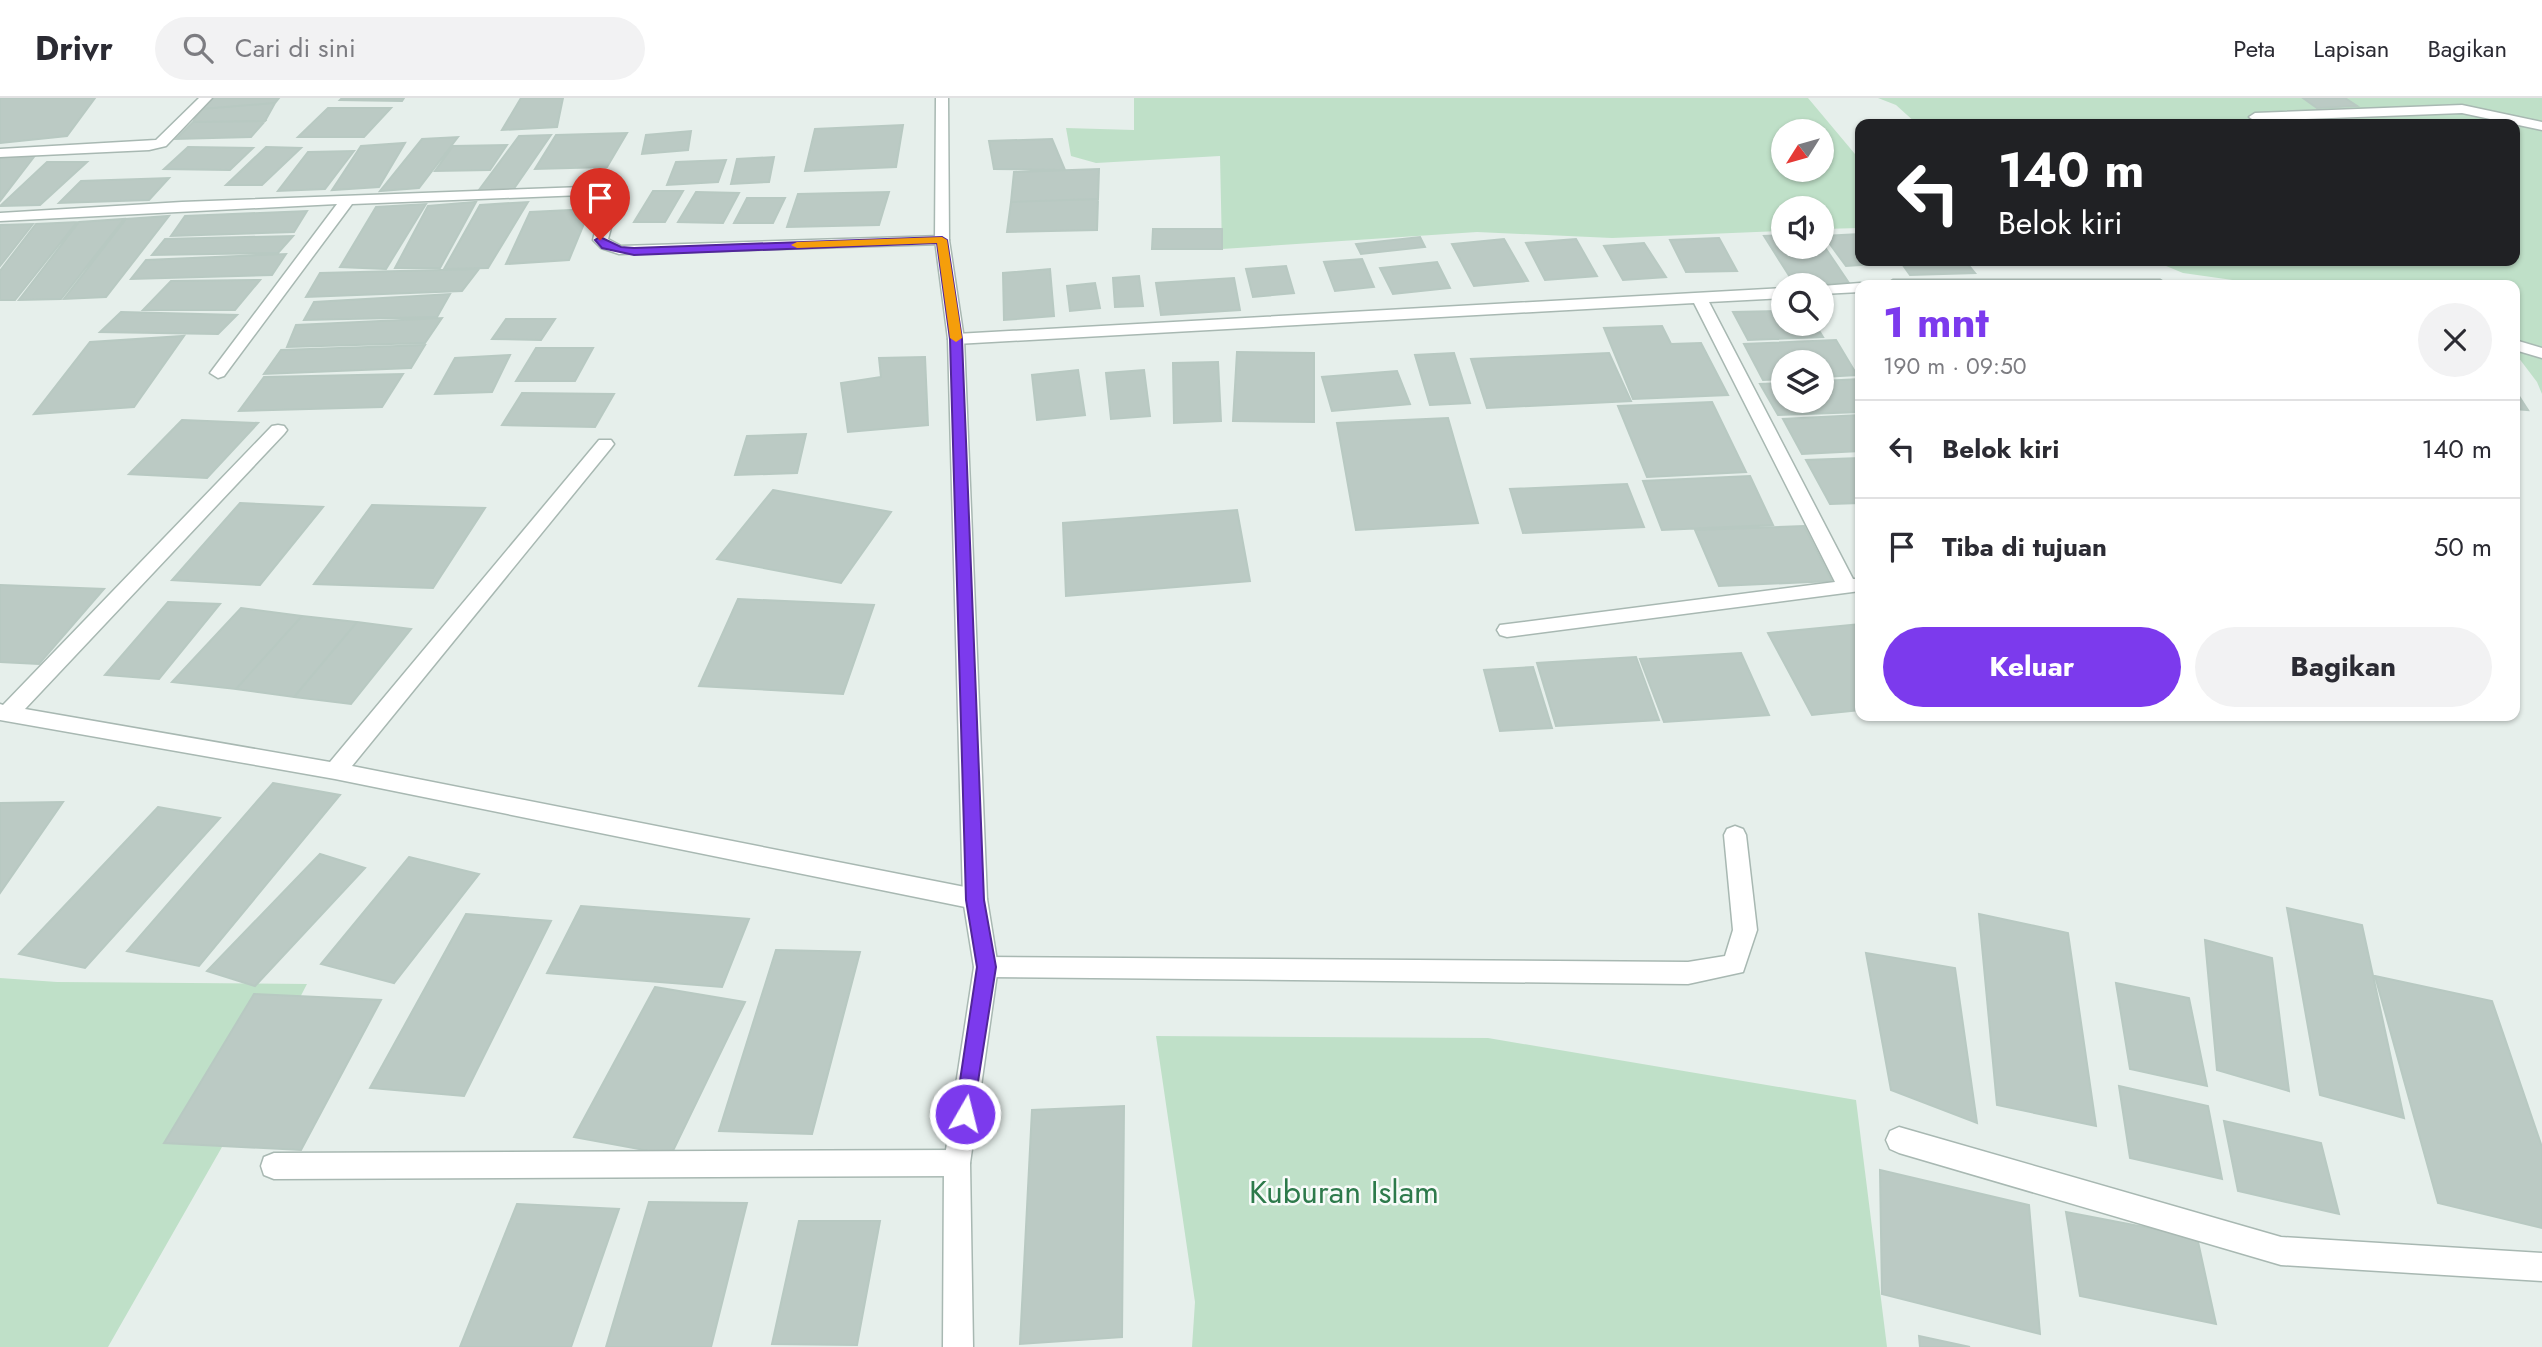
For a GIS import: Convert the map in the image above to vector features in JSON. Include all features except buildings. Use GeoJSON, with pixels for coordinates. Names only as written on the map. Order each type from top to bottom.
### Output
{"type":"FeatureCollection","features":[{"type":"Feature","properties":{"kind":"street"},"geometry":{"type":"LineString","coordinates":[[0,153],[149,146],[161,143],[206,98]]}},
{"type":"Feature","properties":{"kind":"street"},"geometry":{"type":"LineString","coordinates":[[942,98],[942,240],[956,339],[975,900],[986,967],[957,1163],[958,1347]]}},
{"type":"Feature","properties":{"kind":"street"},"geometry":{"type":"LineString","coordinates":[[2255,117],[2462,109],[2519,119]]}},
{"type":"Feature","properties":{"kind":"street"},"geometry":{"type":"LineString","coordinates":[[2520,119],[2542,126]]}},
{"type":"Feature","properties":{"kind":"street"},"geometry":{"type":"LineString","coordinates":[[0,217],[158,207],[346,202],[563,191],[608,195],[611,201],[600,240],[620,250],[942,240]]}},
{"type":"Feature","properties":{"kind":"street"},"geometry":{"type":"LineString","coordinates":[[218,373],[346,202]]}},
{"type":"Feature","properties":{"kind":"street"},"geometry":{"type":"LineString","coordinates":[[1834,289],[1855,288]]}},
{"type":"Feature","properties":{"kind":"street"},"geometry":{"type":"LineString","coordinates":[[956,339],[1771,294]]}},
{"type":"Feature","properties":{"kind":"street"},"geometry":{"type":"LineString","coordinates":[[1507,630],[1853,585],[1700,299]]}},
{"type":"Feature","properties":{"kind":"street"},"geometry":{"type":"LineString","coordinates":[[2520,347],[2542,354]]}},
{"type":"Feature","properties":{"kind":"street"},"geometry":{"type":"LineString","coordinates":[[4,713],[278,430]]}},
{"type":"Feature","properties":{"kind":"street"},"geometry":{"type":"LineString","coordinates":[[335,771],[605,444]]}},
{"type":"Feature","properties":{"kind":"street"},"geometry":{"type":"LineString","coordinates":[[4,713],[335,771],[975,900]]}},
{"type":"Feature","properties":{"kind":"street"},"geometry":{"type":"LineString","coordinates":[[986,967],[1688,973],[1734,965],[1745,930],[1735,835]]}},
{"type":"Feature","properties":{"kind":"street"},"geometry":{"type":"LineString","coordinates":[[1899,1139],[2281,1251],[2542,1267]]}},
{"type":"Feature","properties":{"kind":"street"},"geometry":{"type":"LineString","coordinates":[[274,1166],[957,1163]]}},
{"type":"Feature","properties":{"kind":"green space"},"geometry":{"type":"Polygon","coordinates":[[[1134,98],[1808,98],[1826,119],[1771,119],[1771,182],[1834,182],[1834,129],[1855,154],[1855,228],[1834,229],[1834,196],[1771,196],[1771,231],[1612,238],[1477,232],[1222,249],[1220,156],[1096,163],[1071,156],[1066,128],[1134,130],[1134,98]]]}},
{"type":"Feature","properties":{"kind":"green space"},"geometry":{"type":"Polygon","coordinates":[[[1878,98],[2542,98],[2542,394],[2537,382],[2520,360],[2520,280],[2233,280],[2183,273],[2166,266],[2520,266],[2520,119],[1911,119],[1896,105],[1878,98]]]}},
{"type":"Feature","properties":{"kind":"green space"},"geometry":{"type":"Polygon","coordinates":[[[0,978],[57,982],[307,984],[222,1147],[108,1347],[0,1347],[0,978]]]}},
{"type":"Feature","properties":{"kind":"green space","name":"Kuburan Islam"},"geometry":{"type":"Polygon","coordinates":[[[1156,1036],[1488,1038],[1856,1100],[1887,1347],[1192,1347],[1195,1302],[1156,1036]]]}},
{"type":"Feature","properties":{"kind":"slow traffic"},"geometry":{"type":"LineString","coordinates":[[797,245],[942,240],[956,338]]}},
{"type":"Feature","properties":{"kind":"route"},"geometry":{"type":"LineString","coordinates":[[600,240],[620,250],[634,251],[942,240],[956,339],[975,900],[986,967],[965,1114]]}}]}
